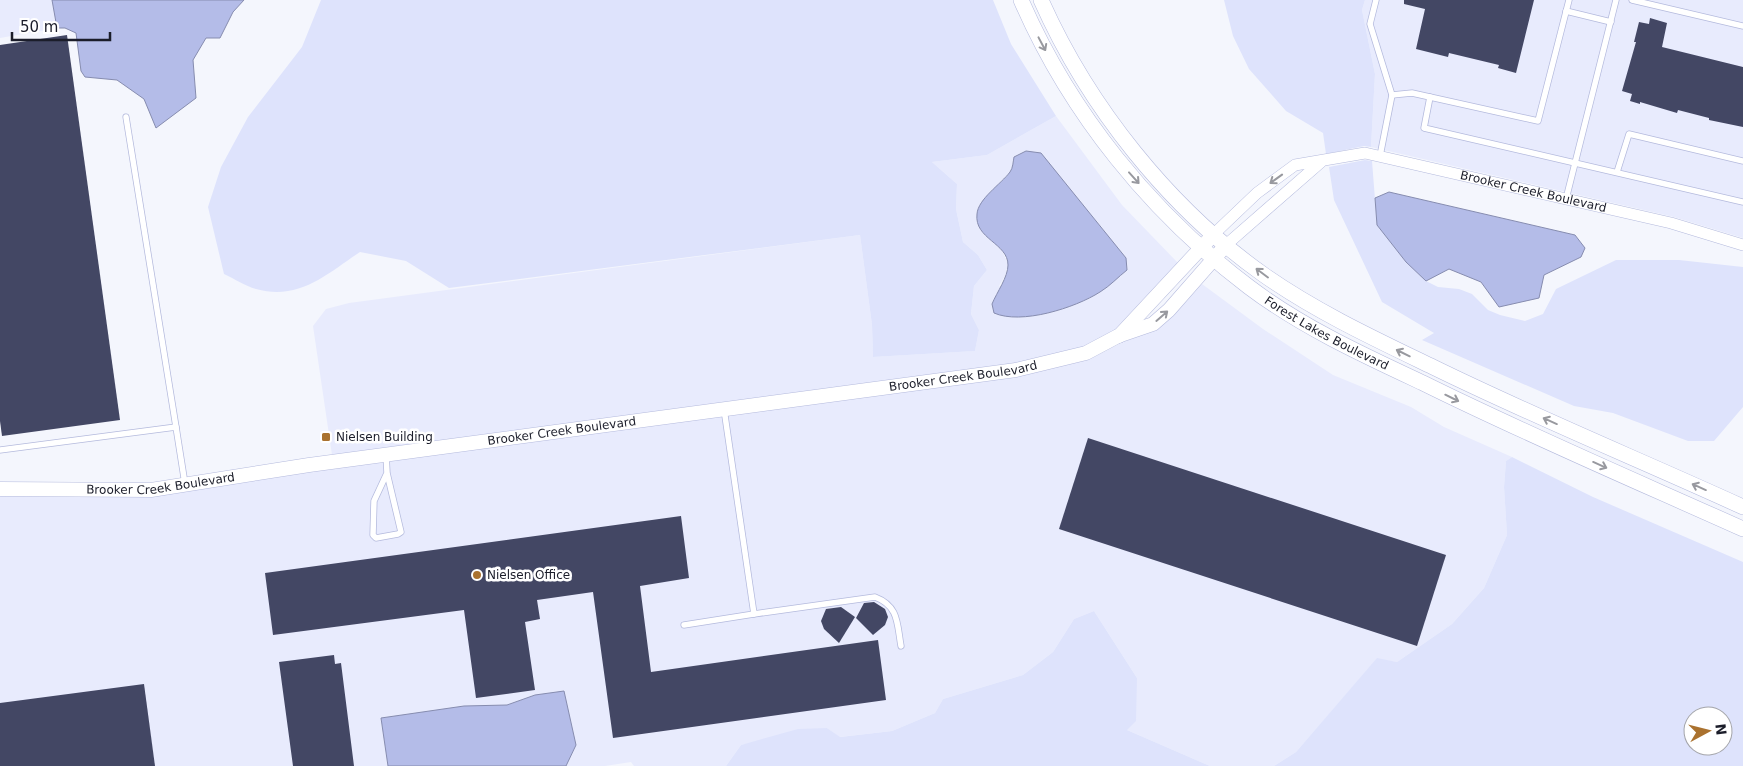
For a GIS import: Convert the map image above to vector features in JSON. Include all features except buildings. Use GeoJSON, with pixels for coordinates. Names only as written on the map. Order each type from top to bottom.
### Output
{"type":"FeatureCollection","features":[{"type":"Feature","properties":{"kind":"main road","name":"Forest Lakes Boulevard"},"geometry":{"type":"LineString","coordinates":[[1021,0],[1056,70],[1084,114],[1132,176],[1201,248],[1251,288],[1296,318],[1357,353],[1487,415],[1743,529]]}},
{"type":"Feature","properties":{"kind":"main road","name":"Forest Lakes Boulevard"},"geometry":{"type":"LineString","coordinates":[[1041,0],[1072,61],[1100,106],[1143,162],[1182,204],[1263,274],[1311,306],[1362,333],[1494,397],[1743,507]]}},
{"type":"Feature","properties":{"kind":"street","name":"Brooker Creek Boulevard"},"geometry":{"type":"LineString","coordinates":[[1118,336],[1215,233],[1257,193],[1295,165],[1365,153],[1672,223],[1743,245]]}},
{"type":"Feature","properties":{"kind":"street","name":"Brooker Creek Boulevard"},"geometry":{"type":"LineString","coordinates":[[0,489],[151,490],[386,454],[1016,370],[1086,353],[1118,336],[1153,324],[1169,310],[1226,244],[1321,162]]}},
{"type":"Feature","properties":{"kind":"lane"},"geometry":{"type":"LineString","coordinates":[[1376,0],[1370,24],[1392,95],[1380,156]]}},
{"type":"Feature","properties":{"kind":"lane"},"geometry":{"type":"LineString","coordinates":[[1392,95],[1412,93],[1538,120],[1569,0]]}},
{"type":"Feature","properties":{"kind":"lane"},"geometry":{"type":"LineString","coordinates":[[1566,199],[1616,0]]}},
{"type":"Feature","properties":{"kind":"lane"},"geometry":{"type":"LineString","coordinates":[[1632,0],[1743,26]]}},
{"type":"Feature","properties":{"kind":"lane"},"geometry":{"type":"LineString","coordinates":[[1566,11],[1611,22]]}},
{"type":"Feature","properties":{"kind":"lane"},"geometry":{"type":"LineString","coordinates":[[1430,97],[1424,128],[1743,202]]}},
{"type":"Feature","properties":{"kind":"lane"},"geometry":{"type":"LineString","coordinates":[[126,117],[185,484]]}},
{"type":"Feature","properties":{"kind":"lane"},"geometry":{"type":"LineString","coordinates":[[1617,172],[1630,134],[1743,161]]}},
{"type":"Feature","properties":{"kind":"lane"},"geometry":{"type":"LineString","coordinates":[[724,409],[754,614]]}},
{"type":"Feature","properties":{"kind":"lane"},"geometry":{"type":"LineString","coordinates":[[0,450],[176,427]]}},
{"type":"Feature","properties":{"kind":"lane"},"geometry":{"type":"LineString","coordinates":[[386,454],[387,473],[401,532],[376,538],[373,535],[374,501],[387,473]]}},
{"type":"Feature","properties":{"kind":"lane"},"geometry":{"type":"LineString","coordinates":[[684,625],[875,597],[886,601],[894,612],[901,646]]}},
{"type":"Feature","properties":{"kind":"shaded area"},"geometry":{"type":"Polygon","coordinates":[[[0,0],[52,0],[57,28],[0,38],[0,0]]]}},
{"type":"Feature","properties":{"kind":"shaded area"},"geometry":{"type":"Polygon","coordinates":[[[321,0],[993,0],[1011,44],[1056,116],[987,155],[932,162],[957,184],[956,209],[963,242],[978,255],[987,270],[974,286],[971,314],[979,330],[975,351],[873,357],[872,325],[860,235],[449,288],[406,261],[360,252],[312,283],[286,291],[271,292],[256,289],[224,274],[208,207],[221,167],[248,117],[302,47],[321,0]]]}},
{"type":"Feature","properties":{"kind":"shaded area"},"geometry":{"type":"Polygon","coordinates":[[[1224,0],[1365,0],[1362,10],[1375,74],[1371,147],[1364,146],[1326,154],[1323,133],[1286,111],[1249,69],[1233,36],[1224,0]]]}},
{"type":"Feature","properties":{"kind":"shaded area"},"geometry":{"type":"Polygon","coordinates":[[[1365,0],[1743,0],[1743,238],[1674,217],[1371,147],[1375,74],[1362,10],[1365,0]]]}},
{"type":"Feature","properties":{"kind":"shaded area"},"geometry":{"type":"Polygon","coordinates":[[[1056,116],[1122,205],[1178,263],[1114,331],[1083,347],[1015,363],[332,455],[313,326],[326,309],[349,303],[860,235],[872,325],[873,357],[975,351],[979,330],[971,314],[974,286],[987,270],[978,255],[963,242],[956,209],[957,184],[932,162],[987,155],[1056,116]],[[1026,151],[1014,157],[1011,171],[988,194],[1002,251],[1008,263],[1006,274],[999,286],[1032,316],[1056,311],[1100,293],[1104,230],[1041,154],[1026,151]]]}},
{"type":"Feature","properties":{"kind":"shaded area"},"geometry":{"type":"Polygon","coordinates":[[[1365,160],[1372,161],[1377,225],[1406,262],[1426,281],[1438,287],[1459,289],[1472,294],[1488,310],[1500,315],[1525,321],[1543,314],[1556,289],[1616,260],[1679,260],[1743,267],[1743,407],[1714,441],[1688,441],[1613,413],[1574,406],[1422,340],[1434,333],[1382,302],[1334,200],[1329,167],[1365,160]]]}},
{"type":"Feature","properties":{"kind":"shaded area"},"geometry":{"type":"Polygon","coordinates":[[[1202,284],[1263,329],[1333,375],[1411,407],[1444,427],[1512,457],[1506,461],[1504,487],[1507,535],[1484,588],[1452,624],[1397,662],[1377,659],[1296,752],[1274,766],[1210,766],[1127,730],[1137,678],[1094,611],[1074,619],[1053,652],[1023,675],[943,699],[935,713],[892,731],[839,737],[827,728],[741,745],[726,766],[634,766],[631,762],[605,766],[566,766],[576,744],[535,695],[507,705],[464,706],[381,718],[388,766],[0,766],[0,495],[310,471],[1088,360],[1123,342],[1158,329],[1175,314],[1202,284]]]}},
{"type":"Feature","properties":{"kind":"shaded area"},"geometry":{"type":"Polygon","coordinates":[[[1512,457],[1593,497],[1743,562],[1743,766],[1274,766],[1296,752],[1377,658],[1397,662],[1452,624],[1484,588],[1507,535],[1504,487],[1506,461],[1512,457]]]}},
{"type":"Feature","properties":{"kind":"shaded area"},"geometry":{"type":"Polygon","coordinates":[[[1094,611],[1137,678],[1136,721],[1127,730],[1210,766],[726,766],[741,745],[798,729],[827,728],[840,737],[892,731],[935,713],[943,699],[1023,675],[1053,652],[1074,619],[1094,611]]]}},
{"type":"Feature","properties":{"kind":"water"},"geometry":{"type":"Polygon","coordinates":[[[52,0],[244,0],[233,12],[220,38],[206,38],[193,60],[196,98],[156,128],[144,99],[117,80],[85,77],[81,71],[76,33],[65,28],[57,28],[52,0]]]}},
{"type":"Feature","properties":{"kind":"water"},"geometry":{"type":"Polygon","coordinates":[[[1026,151],[1041,153],[1126,258],[1127,270],[1104,290],[1077,304],[1033,316],[1005,316],[994,313],[992,304],[1008,270],[1007,258],[1003,251],[985,235],[977,222],[977,214],[981,203],[1010,172],[1014,157],[1026,151]]]}},
{"type":"Feature","properties":{"kind":"water"},"geometry":{"type":"Polygon","coordinates":[[[1389,192],[1575,235],[1585,248],[1581,257],[1544,275],[1539,298],[1499,307],[1481,282],[1449,269],[1426,281],[1406,262],[1377,225],[1375,198],[1389,192]]]}},
{"type":"Feature","properties":{"kind":"water"},"geometry":{"type":"Polygon","coordinates":[[[564,691],[576,745],[566,766],[388,766],[381,718],[464,706],[507,705],[535,695],[564,691]]]}},
{"type":"Feature","properties":{"kind":"place","name":"Nielsen Building"},"geometry":{"type":"Point","coordinates":[326,437]}},
{"type":"Feature","properties":{"kind":"place","name":"Nielsen Office"},"geometry":{"type":"Point","coordinates":[477,575]}}]}
